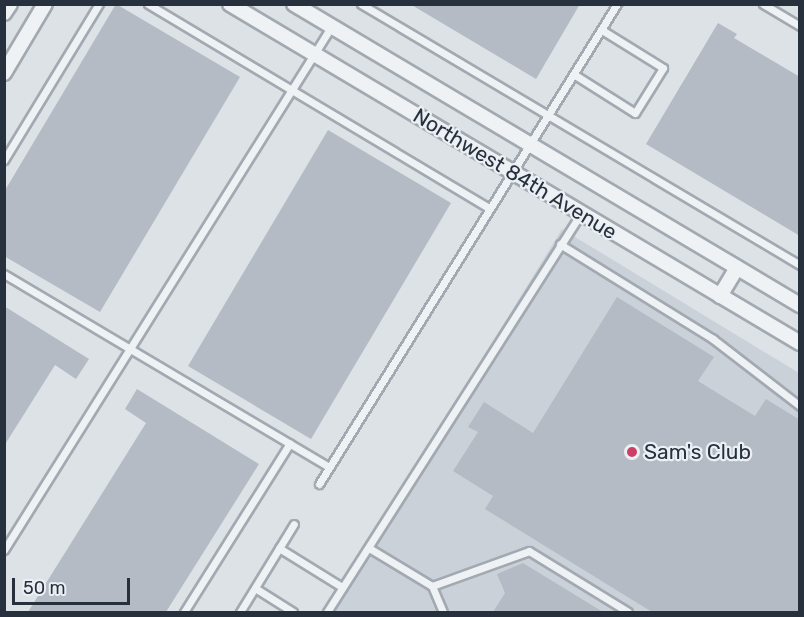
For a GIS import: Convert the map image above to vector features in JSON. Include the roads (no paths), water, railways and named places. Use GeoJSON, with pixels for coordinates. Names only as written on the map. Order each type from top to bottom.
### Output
{"type":"FeatureCollection","features":[{"type":"Feature","properties":{"kind":"street"},"geometry":{"type":"LineString","coordinates":[[4,13],[10,4]]}},
{"type":"Feature","properties":{"kind":"street"},"geometry":{"type":"LineString","coordinates":[[4,73],[45,4]]}},
{"type":"Feature","properties":{"kind":"street","name":"Northwest 84th Avenue"},"geometry":{"type":"LineString","coordinates":[[230,4],[800,343]]}},
{"type":"Feature","properties":{"kind":"street","name":"Northwest 84th Avenue"},"geometry":{"type":"LineString","coordinates":[[294,4],[800,305]]}},
{"type":"Feature","properties":{"kind":"street"},"geometry":{"type":"LineString","coordinates":[[720,296],[737,268]]}},
{"type":"Feature","properties":{"kind":"lane"},"geometry":{"type":"LineString","coordinates":[[4,160],[99,4]]}},
{"type":"Feature","properties":{"kind":"lane"},"geometry":{"type":"LineString","coordinates":[[148,4],[291,92],[489,208]]}},
{"type":"Feature","properties":{"kind":"lane"},"geometry":{"type":"LineString","coordinates":[[362,4],[800,265]]}},
{"type":"Feature","properties":{"kind":"lane"},"geometry":{"type":"LineString","coordinates":[[319,484],[617,4]]}},
{"type":"Feature","properties":{"kind":"lane"},"geometry":{"type":"LineString","coordinates":[[763,4],[800,26]]}},
{"type":"Feature","properties":{"kind":"lane"},"geometry":{"type":"LineString","coordinates":[[4,550],[132,349],[331,27]]}},
{"type":"Feature","properties":{"kind":"lane"},"geometry":{"type":"LineString","coordinates":[[575,75],[635,113],[663,68],[602,30]]}},
{"type":"Feature","properties":{"kind":"lane"},"geometry":{"type":"LineString","coordinates":[[327,612],[581,213]]}},
{"type":"Feature","properties":{"kind":"lane"},"geometry":{"type":"LineString","coordinates":[[560,244],[713,339],[800,406]]}},
{"type":"Feature","properties":{"kind":"lane"},"geometry":{"type":"LineString","coordinates":[[4,274],[329,466]]}},
{"type":"Feature","properties":{"kind":"lane"},"geometry":{"type":"LineString","coordinates":[[184,612],[290,443]]}},
{"type":"Feature","properties":{"kind":"lane"},"geometry":{"type":"LineString","coordinates":[[240,612],[294,524]]}},
{"type":"Feature","properties":{"kind":"lane"},"geometry":{"type":"LineString","coordinates":[[279,548],[342,587]]}},
{"type":"Feature","properties":{"kind":"lane"},"geometry":{"type":"LineString","coordinates":[[369,548],[432,586],[443,612]]}},
{"type":"Feature","properties":{"kind":"lane"},"geometry":{"type":"LineString","coordinates":[[432,586],[529,551],[627,612]]}},
{"type":"Feature","properties":{"kind":"lane"},"geometry":{"type":"LineString","coordinates":[[255,588],[293,612]]}},
{"type":"Feature","properties":{"kind":"place","name":"Sam's Club"},"geometry":{"type":"Point","coordinates":[632,452]}}]}
